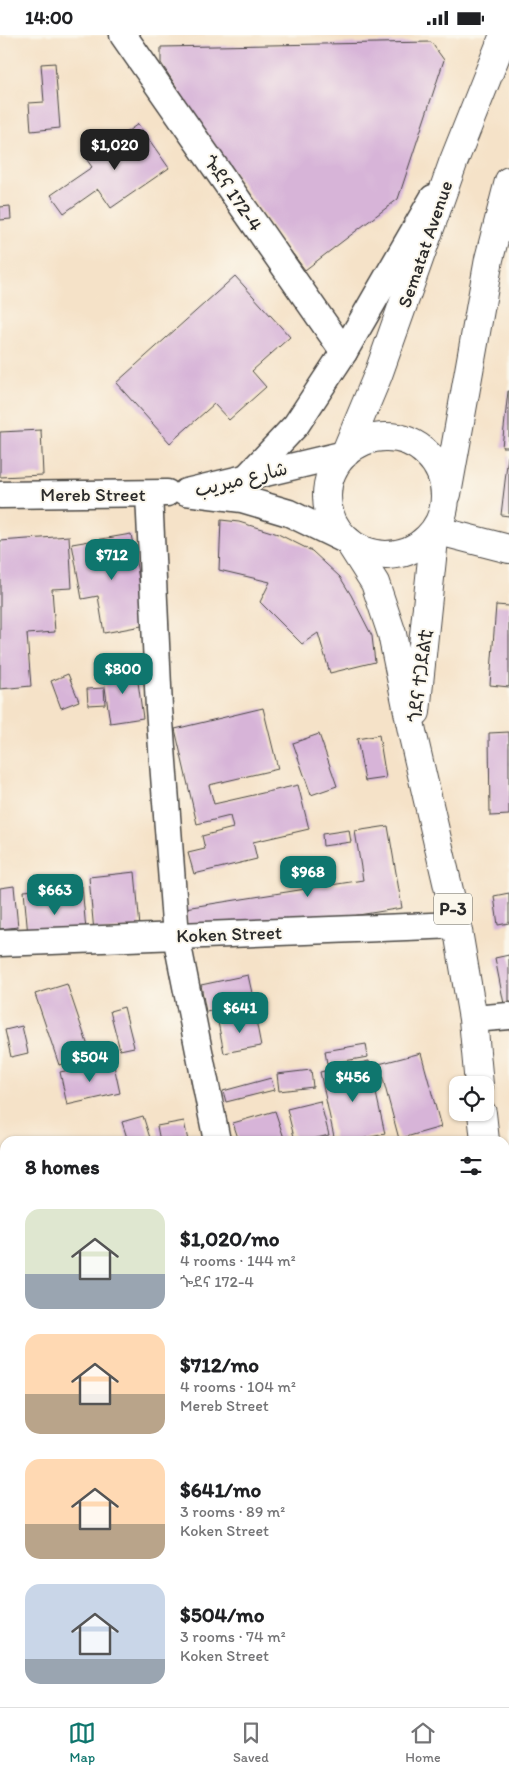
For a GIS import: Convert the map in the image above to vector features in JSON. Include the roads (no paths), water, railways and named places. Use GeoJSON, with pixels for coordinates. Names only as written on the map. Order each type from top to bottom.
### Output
{"type":"FeatureCollection","features":[{"type":"Feature","properties":{"kind":"main road","name":"Sematat Avenue"},"geometry":{"type":"LineString","coordinates":[[345,454],[378,375],[453,163],[504,35]]}},
{"type":"Feature","properties":{"kind":"main road"},"geometry":{"type":"LineString","coordinates":[[446,500],[444,480],[435,462],[420,448],[402,439],[382,437],[362,443],[345,454],[333,470],[328,489],[328,509],[336,527],[348,542],[365,552],[385,555],[404,553],[422,544],[435,530],[442,516],[446,500],[489,259],[509,181]]}},
{"type":"Feature","properties":{"kind":"main road"},"geometry":{"type":"LineString","coordinates":[[435,530],[509,549]]}},
{"type":"Feature","properties":{"kind":"main road","name":"ጎደና ተጋደልቲ"},"geometry":{"type":"LineString","coordinates":[[413,736],[435,530]]}},
{"type":"Feature","properties":{"kind":"main road","name":"ጎደና ተጋደልቲ"},"geometry":{"type":"LineString","coordinates":[[348,542],[375,583],[392,634],[413,736]]}},
{"type":"Feature","properties":{"kind":"main road","name":"P-3"},"geometry":{"type":"LineString","coordinates":[[413,736],[457,925],[473,1019],[478,1076]]}},
{"type":"Feature","properties":{"kind":"main road"},"geometry":{"type":"LineString","coordinates":[[483,1121],[484,1136]]}},
{"type":"Feature","properties":{"kind":"street","name":"ጐደና 172-4"},"geometry":{"type":"LineString","coordinates":[[123,35],[344,352]]}},
{"type":"Feature","properties":{"kind":"street"},"geometry":{"type":"LineString","coordinates":[[247,477],[296,425],[344,352],[453,163]]}},
{"type":"Feature","properties":{"kind":"street","name":"شارع ميريب"},"geometry":{"type":"LineString","coordinates":[[186,492],[345,454]]}},
{"type":"Feature","properties":{"kind":"street","name":"شارع ميريب"},"geometry":{"type":"LineString","coordinates":[[186,492],[242,499],[289,513],[348,542]]}},
{"type":"Feature","properties":{"kind":"street","name":"Mereb Street"},"geometry":{"type":"LineString","coordinates":[[0,495],[186,492]]}},
{"type":"Feature","properties":{"kind":"street"},"geometry":{"type":"LineString","coordinates":[[149,494],[159,708],[176,936],[216,1136]]}},
{"type":"Feature","properties":{"kind":"street","name":"Koken Street"},"geometry":{"type":"LineString","coordinates":[[0,943],[457,925]]}},
{"type":"Feature","properties":{"kind":"street"},"geometry":{"type":"LineString","coordinates":[[473,1019],[509,1016]]}}]}
